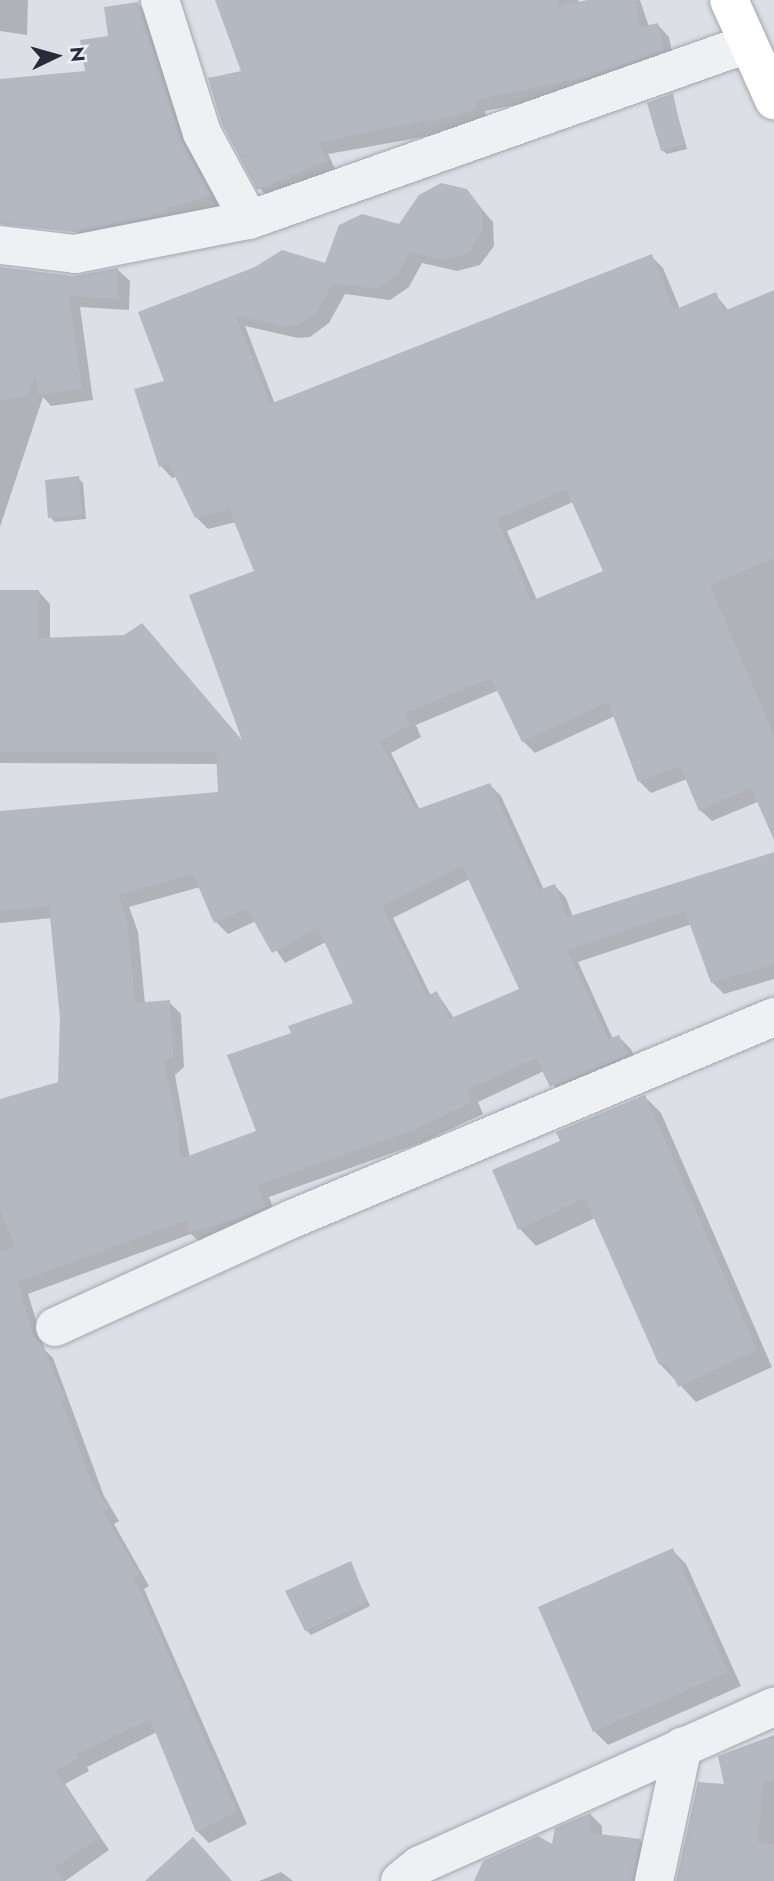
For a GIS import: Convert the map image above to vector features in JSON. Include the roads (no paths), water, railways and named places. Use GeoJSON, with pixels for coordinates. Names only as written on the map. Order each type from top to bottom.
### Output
{"type":"FeatureCollection","features":[{"type":"Feature","properties":{"kind":"main road"},"geometry":{"type":"LineString","coordinates":[[729,0],[774,100]]}},
{"type":"Feature","properties":{"kind":"street"},"geometry":{"type":"LineString","coordinates":[[160,0],[202,133],[249,220]]}},
{"type":"Feature","properties":{"kind":"street"},"geometry":{"type":"LineString","coordinates":[[0,245],[75,254],[249,220],[747,44]]}},
{"type":"Feature","properties":{"kind":"street"},"geometry":{"type":"LineString","coordinates":[[55,1327],[292,1219],[774,1017]]}},
{"type":"Feature","properties":{"kind":"street"},"geometry":{"type":"LineString","coordinates":[[400,1881],[420,1864],[774,1707]]}},
{"type":"Feature","properties":{"kind":"street"},"geometry":{"type":"LineString","coordinates":[[654,1881],[683,1746]]}}]}
